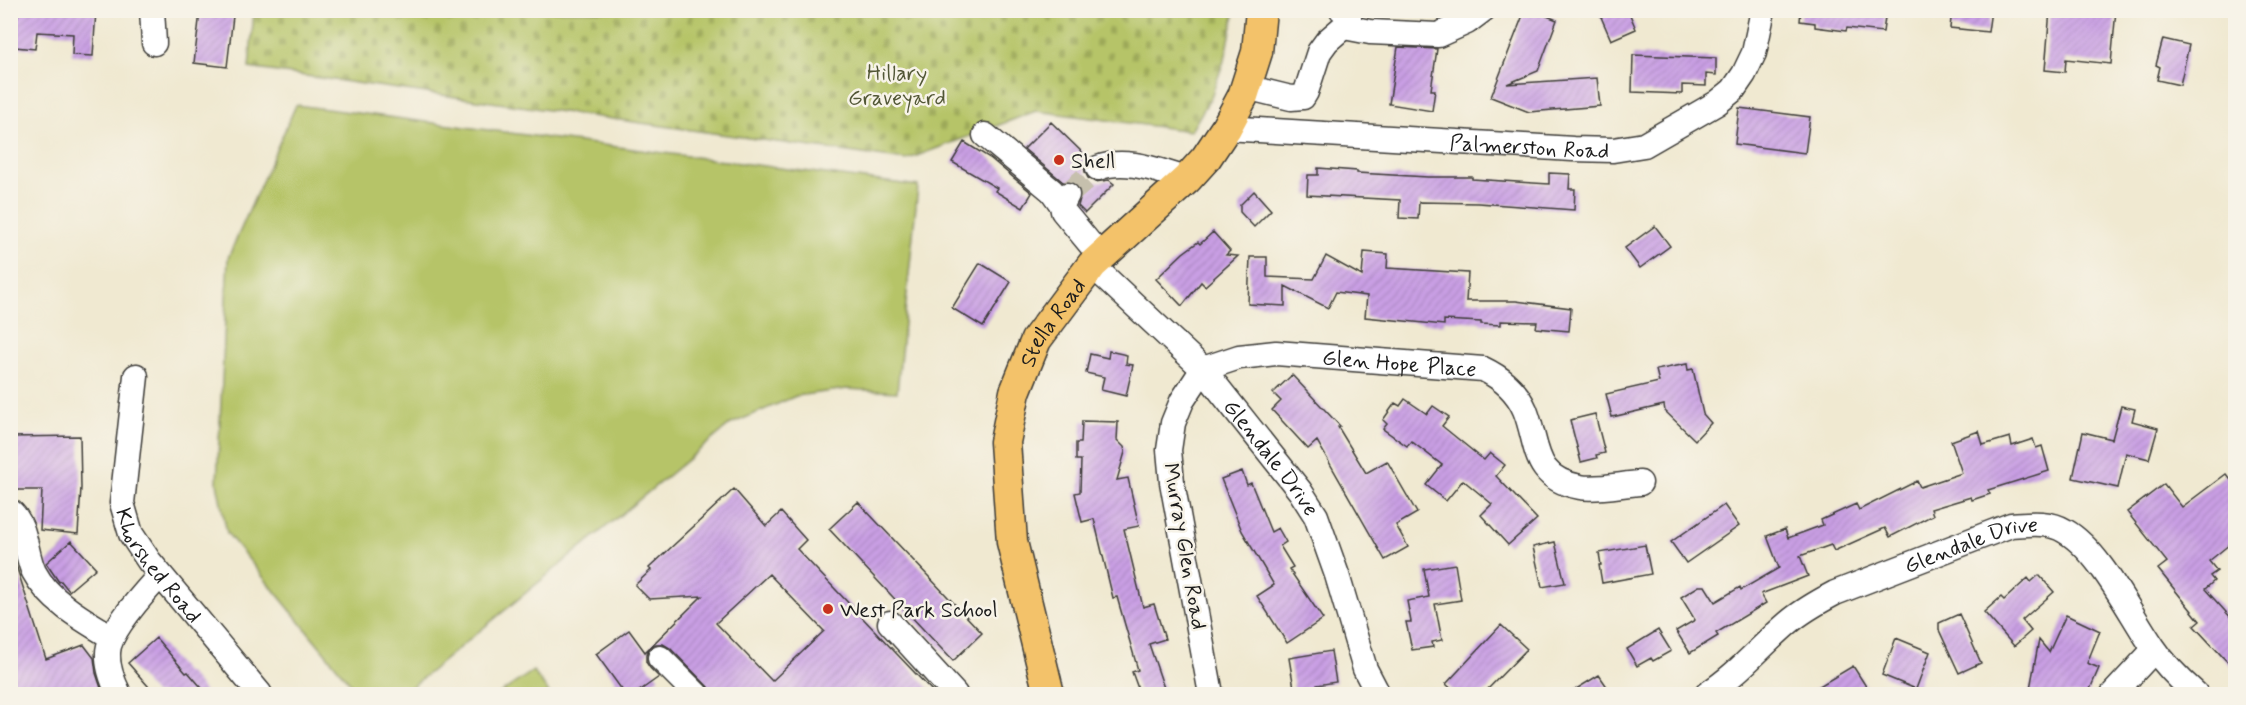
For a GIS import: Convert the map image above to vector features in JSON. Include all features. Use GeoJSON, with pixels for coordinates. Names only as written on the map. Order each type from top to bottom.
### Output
{"type":"FeatureCollection","features":[{"type":"Feature","properties":{"kind":"main road","name":"Stella Road"},"geometry":{"type":"LineString","coordinates":[[1049,694],[1012,542],[1005,442],[1015,392],[1036,340],[1096,261],[1186,179],[1206,158],[1226,128],[1246,87],[1257,52],[1261,10]]}},
{"type":"Feature","properties":{"kind":"street"},"geometry":{"type":"LineString","coordinates":[[152,10],[154,43]]}},
{"type":"Feature","properties":{"kind":"street"},"geometry":{"type":"LineString","coordinates":[[1246,87],[1291,98],[1302,97],[1306,92],[1319,52],[1343,19],[1370,32],[1438,35],[1467,22],[1483,10]]}},
{"type":"Feature","properties":{"kind":"street","name":"Palmerston Road"},"geometry":{"type":"LineString","coordinates":[[1226,128],[1574,149],[1613,150],[1644,145],[1717,103],[1733,90],[1754,53],[1762,10]]}},
{"type":"Feature","properties":{"kind":"street","name":"Glendale Drive"},"geometry":{"type":"LineString","coordinates":[[985,135],[1064,200],[1063,211],[1096,261],[1203,369],[1277,460],[1316,516],[1337,574],[1365,669],[1378,694]]}},
{"type":"Feature","properties":{"kind":"street"},"geometry":{"type":"LineString","coordinates":[[1098,168],[1107,164],[1121,163],[1186,179]]}},
{"type":"Feature","properties":{"kind":"street","name":"Glen Hope Place"},"geometry":{"type":"LineString","coordinates":[[1203,369],[1239,357],[1276,353],[1483,369],[1497,376],[1509,386],[1520,400],[1526,412],[1539,460],[1550,473],[1563,481],[1581,487],[1640,483]]}},
{"type":"Feature","properties":{"kind":"street","name":"Murray Glen Road"},"geometry":{"type":"LineString","coordinates":[[1203,369],[1182,401],[1173,423],[1169,450],[1172,482],[1211,694]]}},
{"type":"Feature","properties":{"kind":"street","name":"Khorshed Road"},"geometry":{"type":"LineString","coordinates":[[136,376],[122,503],[131,534],[160,575],[260,694]]}},
{"type":"Feature","properties":{"kind":"street"},"geometry":{"type":"LineString","coordinates":[[10,511],[14,514],[22,532],[33,571],[42,584],[72,610],[112,637]]}},
{"type":"Feature","properties":{"kind":"street","name":"Glendale Drive"},"geometry":{"type":"LineString","coordinates":[[1707,694],[1742,669],[1788,623],[1808,608],[1835,593],[2011,525],[2039,523],[2064,530],[2082,544],[2098,563],[2154,650],[2174,674],[2196,694]]}},
{"type":"Feature","properties":{"kind":"street"},"geometry":{"type":"LineString","coordinates":[[120,690],[107,651],[112,637],[133,606],[160,575]]}},
{"type":"Feature","properties":{"kind":"street"},"geometry":{"type":"LineString","coordinates":[[890,623],[955,694]]}},
{"type":"Feature","properties":{"kind":"street"},"geometry":{"type":"LineString","coordinates":[[2113,694],[2154,650]]}},
{"type":"Feature","properties":{"kind":"street"},"geometry":{"type":"LineString","coordinates":[[660,658],[696,694]]}},
{"type":"Feature","properties":{"kind":"green space","name":"Hillary Graveyard"},"geometry":{"type":"Polygon","coordinates":[[[254,11],[1235,11],[1226,55],[1211,97],[1191,131],[1036,111],[906,160],[249,68],[254,11]]]}},
{"type":"Feature","properties":{"kind":"green space"},"geometry":{"type":"Polygon","coordinates":[[[296,105],[918,186],[897,392],[847,389],[796,396],[731,424],[403,694],[359,694],[227,533],[217,483],[228,258],[296,105]]]}},
{"type":"Feature","properties":{"kind":"green space"},"geometry":{"type":"Polygon","coordinates":[[[533,671],[550,694],[499,694],[533,671]]]}},
{"type":"Feature","properties":{"kind":"building"},"geometry":{"type":"Polygon","coordinates":[[[18,10],[96,10],[93,56],[72,55],[73,34],[37,32],[35,49],[15,47],[18,10]]]}},
{"type":"Feature","properties":{"kind":"building"},"geometry":{"type":"Polygon","coordinates":[[[1525,10],[1532,10],[1557,20],[1538,71],[1507,84],[1597,78],[1600,106],[1529,112],[1491,97],[1525,10]]]}},
{"type":"Feature","properties":{"kind":"building"},"geometry":{"type":"Polygon","coordinates":[[[1598,10],[1628,10],[1636,29],[1611,40],[1598,10]]]}},
{"type":"Feature","properties":{"kind":"building"},"geometry":{"type":"Polygon","coordinates":[[[1801,10],[1886,10],[1883,32],[1815,27],[1815,23],[1800,21],[1801,10]]]}},
{"type":"Feature","properties":{"kind":"building"},"geometry":{"type":"Polygon","coordinates":[[[1952,10],[1991,10],[1988,32],[1950,28],[1952,10]]]}},
{"type":"Feature","properties":{"kind":"building"},"geometry":{"type":"Polygon","coordinates":[[[2050,10],[2116,10],[2111,64],[2066,59],[2065,72],[2045,70],[2050,10]]]}},
{"type":"Feature","properties":{"kind":"building"},"geometry":{"type":"Polygon","coordinates":[[[200,12],[233,16],[227,67],[194,63],[200,12]]]}},
{"type":"Feature","properties":{"kind":"building"},"geometry":{"type":"Polygon","coordinates":[[[2163,39],[2189,45],[2180,85],[2157,80],[2160,67],[2156,65],[2163,39]]]}},
{"type":"Feature","properties":{"kind":"building"},"geometry":{"type":"Polygon","coordinates":[[[1398,47],[1437,49],[1431,90],[1435,90],[1432,111],[1389,104],[1398,47]]]}},
{"type":"Feature","properties":{"kind":"building"},"geometry":{"type":"Polygon","coordinates":[[[1633,55],[1716,58],[1716,75],[1706,74],[1706,86],[1682,85],[1682,94],[1632,92],[1633,55]]]}},
{"type":"Feature","properties":{"kind":"building"},"geometry":{"type":"Polygon","coordinates":[[[1739,108],[1810,117],[1805,153],[1735,144],[1739,108]]]}},
{"type":"Feature","properties":{"kind":"building","name":"Shell"},"geometry":{"type":"Polygon","coordinates":[[[1051,122],[1088,158],[1084,165],[1088,178],[1095,182],[1109,180],[1114,184],[1085,213],[1078,206],[1081,195],[1078,187],[1073,182],[1063,182],[1024,149],[1051,122]]]}},
{"type":"Feature","properties":{"kind":"building"},"geometry":{"type":"Polygon","coordinates":[[[964,142],[990,158],[1032,193],[1023,208],[995,191],[997,188],[952,162],[964,142]]]}},
{"type":"Feature","properties":{"kind":"building"},"geometry":{"type":"Polygon","coordinates":[[[1318,168],[1357,171],[1357,173],[1472,177],[1472,179],[1549,184],[1549,173],[1570,174],[1569,189],[1575,189],[1574,210],[1478,203],[1419,202],[1418,219],[1399,218],[1400,200],[1307,195],[1308,175],[1318,175],[1318,168]]]}},
{"type":"Feature","properties":{"kind":"building"},"geometry":{"type":"Polygon","coordinates":[[[1254,191],[1271,210],[1254,227],[1240,212],[1240,205],[1254,191]]]}},
{"type":"Feature","properties":{"kind":"building"},"geometry":{"type":"Polygon","coordinates":[[[1655,226],[1670,246],[1640,268],[1625,248],[1655,226]]]}},
{"type":"Feature","properties":{"kind":"building"},"geometry":{"type":"Polygon","coordinates":[[[1213,232],[1230,251],[1226,255],[1238,256],[1205,286],[1201,282],[1182,306],[1156,279],[1183,253],[1198,242],[1200,244],[1213,232]]]}},
{"type":"Feature","properties":{"kind":"building"},"geometry":{"type":"Polygon","coordinates":[[[1364,252],[1388,254],[1387,268],[1468,273],[1466,301],[1516,301],[1571,308],[1569,331],[1536,328],[1537,322],[1501,321],[1501,325],[1444,320],[1444,325],[1365,317],[1367,296],[1336,292],[1328,308],[1285,286],[1285,306],[1248,304],[1250,257],[1267,257],[1267,277],[1314,279],[1326,256],[1362,276],[1364,252]]]}},
{"type":"Feature","properties":{"kind":"building"},"geometry":{"type":"Polygon","coordinates":[[[980,263],[1011,282],[983,327],[952,308],[980,263]]]}},
{"type":"Feature","properties":{"kind":"building"},"geometry":{"type":"Polygon","coordinates":[[[1109,351],[1127,355],[1126,364],[1133,365],[1126,396],[1101,390],[1104,377],[1086,373],[1090,354],[1108,358],[1109,351]]]}},
{"type":"Feature","properties":{"kind":"building"},"geometry":{"type":"Polygon","coordinates":[[[1687,364],[1688,370],[1693,369],[1703,414],[1711,423],[1695,440],[1665,411],[1664,405],[1612,417],[1606,394],[1659,382],[1656,370],[1687,364]]]}},
{"type":"Feature","properties":{"kind":"building"},"geometry":{"type":"Polygon","coordinates":[[[1292,375],[1340,426],[1338,427],[1366,473],[1387,461],[1417,513],[1396,525],[1408,547],[1385,560],[1317,441],[1308,449],[1272,410],[1281,401],[1273,393],[1292,375]]]}},
{"type":"Feature","properties":{"kind":"building"},"geometry":{"type":"Polygon","coordinates":[[[1405,399],[1427,414],[1433,406],[1449,417],[1442,426],[1484,460],[1490,453],[1505,465],[1496,476],[1537,519],[1508,545],[1481,515],[1492,504],[1463,480],[1446,501],[1426,485],[1442,465],[1411,441],[1407,446],[1383,429],[1387,424],[1383,420],[1395,403],[1400,406],[1405,399]]]}},
{"type":"Feature","properties":{"kind":"building"},"geometry":{"type":"Polygon","coordinates":[[[2121,406],[2135,409],[2132,421],[2158,428],[2149,459],[2126,453],[2118,488],[2073,478],[2083,432],[2112,439],[2121,406]]]}},
{"type":"Feature","properties":{"kind":"building"},"geometry":{"type":"Polygon","coordinates":[[[1595,414],[1605,453],[1596,455],[1597,458],[1581,462],[1570,420],[1595,414]]]}},
{"type":"Feature","properties":{"kind":"building"},"geometry":{"type":"Polygon","coordinates":[[[1082,421],[1118,422],[1117,440],[1124,447],[1125,452],[1117,480],[1128,478],[1139,526],[1124,529],[1143,607],[1154,604],[1165,639],[1149,644],[1166,694],[1140,694],[1132,672],[1138,670],[1117,597],[1113,598],[1094,519],[1082,522],[1075,493],[1080,492],[1081,460],[1076,460],[1076,443],[1081,443],[1082,421]]]}},
{"type":"Feature","properties":{"kind":"building"},"geometry":{"type":"Polygon","coordinates":[[[1979,431],[1983,445],[2010,437],[2012,446],[2033,439],[2036,448],[2042,446],[2049,471],[1988,490],[1990,494],[1972,500],[1971,497],[1931,509],[1933,515],[1890,537],[1885,528],[1834,551],[1831,545],[1800,556],[1808,576],[1761,594],[1766,603],[1716,633],[1718,636],[1690,653],[1676,631],[1695,620],[1681,597],[1699,586],[1705,586],[1715,602],[1779,568],[1767,536],[1785,529],[1788,538],[1823,525],[1821,520],[1856,504],[1859,510],[1917,481],[1920,487],[1962,473],[1951,441],[1979,431]]]}},
{"type":"Feature","properties":{"kind":"building"},"geometry":{"type":"Polygon","coordinates":[[[80,436],[81,488],[78,534],[40,530],[42,490],[15,490],[15,472],[10,472],[10,437],[80,436]]]}},
{"type":"Feature","properties":{"kind":"building"},"geometry":{"type":"Polygon","coordinates":[[[1242,471],[1247,485],[1251,483],[1271,532],[1278,528],[1286,542],[1280,546],[1293,567],[1289,569],[1323,619],[1287,643],[1257,596],[1274,585],[1242,531],[1221,479],[1242,471]]]}},
{"type":"Feature","properties":{"kind":"building"},"geometry":{"type":"Polygon","coordinates":[[[2226,474],[2235,485],[2235,540],[2209,561],[2217,571],[2210,576],[2214,581],[2205,589],[2235,622],[2235,670],[2194,626],[2200,621],[2158,569],[2167,562],[2127,512],[2164,484],[2182,507],[2226,474]]]}},
{"type":"Feature","properties":{"kind":"building"},"geometry":{"type":"Polygon","coordinates":[[[734,489],[766,526],[781,512],[806,540],[797,549],[935,694],[715,694],[670,648],[663,644],[656,644],[646,655],[646,662],[659,677],[635,694],[625,694],[596,654],[629,630],[645,652],[702,596],[649,599],[635,585],[651,570],[649,568],[734,489]],[[769,574],[716,623],[772,681],[824,631],[769,574]]]}},
{"type":"Feature","properties":{"kind":"building"},"geometry":{"type":"Polygon","coordinates":[[[858,502],[982,633],[953,661],[829,529],[858,502]]]}},
{"type":"Feature","properties":{"kind":"building"},"geometry":{"type":"Polygon","coordinates":[[[1724,505],[1739,526],[1686,563],[1671,542],[1724,505]]]}},
{"type":"Feature","properties":{"kind":"building"},"geometry":{"type":"Polygon","coordinates":[[[71,541],[96,568],[69,591],[61,581],[59,582],[46,563],[71,541]]]}},
{"type":"Feature","properties":{"kind":"building"},"geometry":{"type":"Polygon","coordinates":[[[1555,542],[1565,583],[1542,587],[1533,547],[1555,542]]]}},
{"type":"Feature","properties":{"kind":"building"},"geometry":{"type":"Polygon","coordinates":[[[1645,545],[1651,574],[1602,583],[1599,553],[1645,545]]]}},
{"type":"Feature","properties":{"kind":"building"},"geometry":{"type":"Polygon","coordinates":[[[10,559],[14,559],[46,659],[84,645],[94,658],[103,694],[10,694],[10,559]]]}},
{"type":"Feature","properties":{"kind":"building"},"geometry":{"type":"Polygon","coordinates":[[[1455,564],[1461,600],[1435,604],[1442,640],[1432,642],[1433,647],[1412,650],[1406,622],[1411,622],[1407,601],[1429,597],[1424,569],[1455,564]]]}},
{"type":"Feature","properties":{"kind":"building"},"geometry":{"type":"Polygon","coordinates":[[[2039,575],[2054,592],[2022,620],[2031,631],[2014,646],[1984,612],[2001,597],[2004,600],[2028,578],[2031,582],[2039,575]]]}},
{"type":"Feature","properties":{"kind":"building"},"geometry":{"type":"Polygon","coordinates":[[[1959,614],[1981,663],[1959,673],[1939,630],[1939,623],[1959,614]]]}},
{"type":"Feature","properties":{"kind":"building"},"geometry":{"type":"Polygon","coordinates":[[[2066,615],[2100,631],[2087,663],[2099,668],[2088,694],[2029,694],[2039,640],[2049,652],[2066,615]]]}},
{"type":"Feature","properties":{"kind":"building"},"geometry":{"type":"Polygon","coordinates":[[[1501,625],[1527,649],[1483,694],[1457,694],[1446,684],[1501,625]]]}},
{"type":"Feature","properties":{"kind":"building"},"geometry":{"type":"Polygon","coordinates":[[[1658,630],[1671,651],[1653,661],[1651,658],[1637,666],[1627,649],[1658,630]]]}},
{"type":"Feature","properties":{"kind":"building"},"geometry":{"type":"Polygon","coordinates":[[[156,638],[207,694],[155,694],[128,663],[156,638]]]}},
{"type":"Feature","properties":{"kind":"building"},"geometry":{"type":"Polygon","coordinates":[[[1896,638],[1930,652],[1916,689],[1882,675],[1896,638]]]}},
{"type":"Feature","properties":{"kind":"building"},"geometry":{"type":"Polygon","coordinates":[[[1331,651],[1336,682],[1317,685],[1319,694],[1295,694],[1289,658],[1331,651]]]}},
{"type":"Feature","properties":{"kind":"building"},"geometry":{"type":"Polygon","coordinates":[[[1853,666],[1867,688],[1857,694],[1806,694],[1853,666]]]}},
{"type":"Feature","properties":{"kind":"building"},"geometry":{"type":"Polygon","coordinates":[[[1599,675],[1612,694],[1568,694],[1599,675]]]}},
{"type":"Feature","properties":{"kind":"tunnel"},"geometry":{"type":"LineString","coordinates":[[1067,195],[1098,168]]}},
{"type":"Feature","properties":{"kind":"place","name":"Shell"},"geometry":{"type":"Point","coordinates":[1059,160]}},
{"type":"Feature","properties":{"kind":"place","name":"West Park School"},"geometry":{"type":"Point","coordinates":[828,609]}}]}
